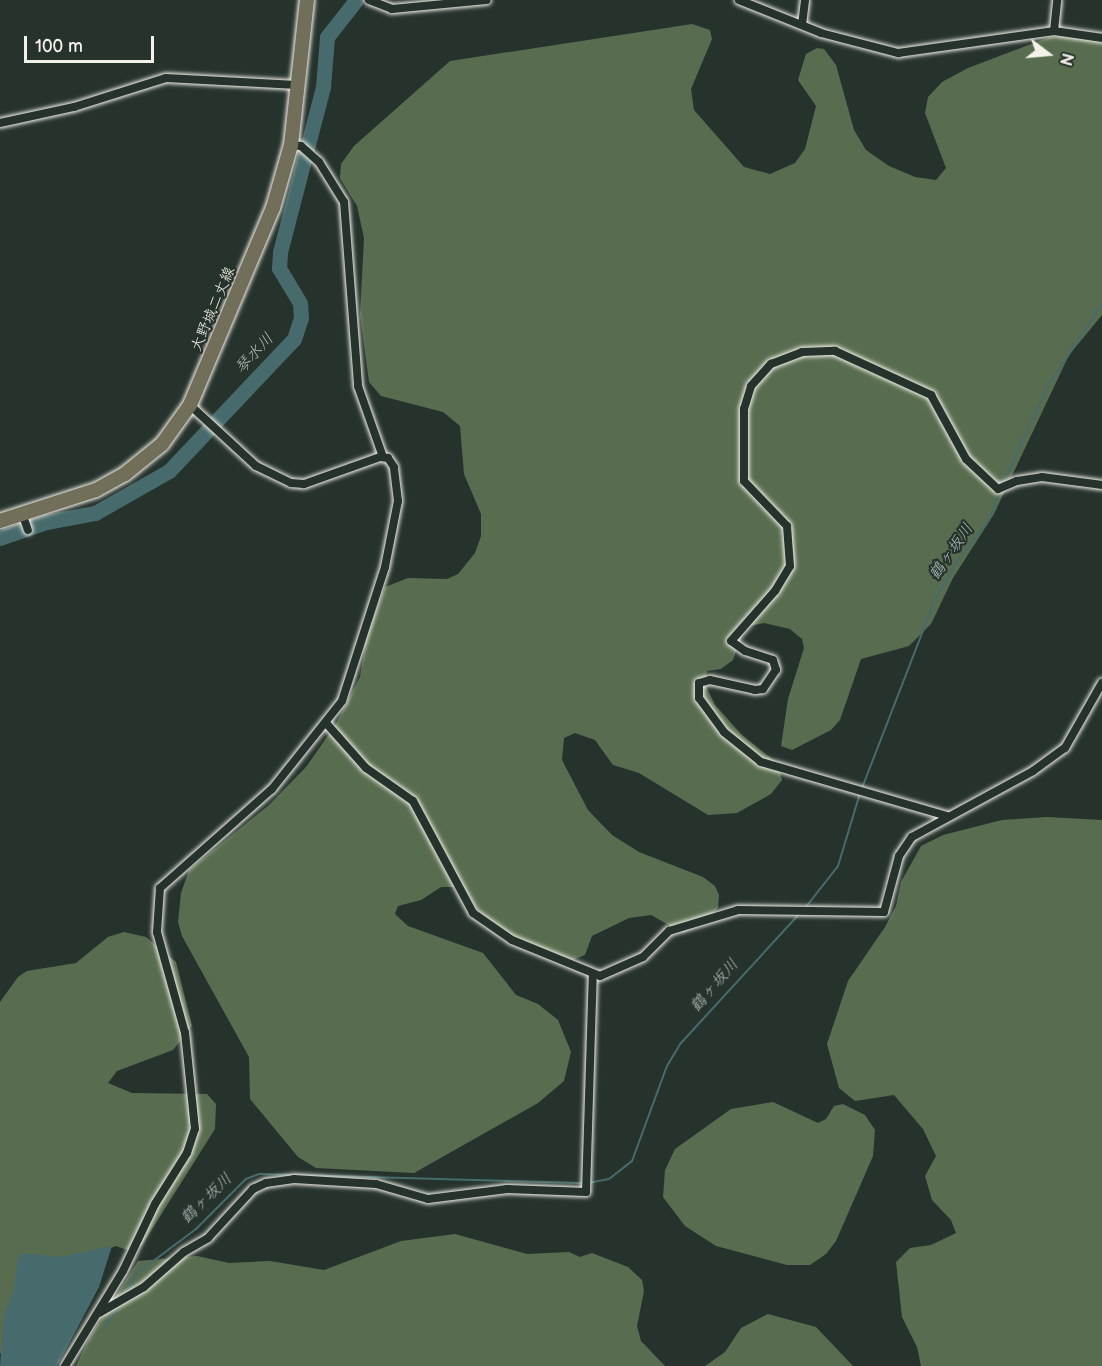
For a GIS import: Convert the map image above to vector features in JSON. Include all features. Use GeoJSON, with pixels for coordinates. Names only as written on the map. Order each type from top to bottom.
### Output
{"type":"FeatureCollection","features":[{"type":"Feature","properties":{"kind":"main road","name":"大野城二丈線"},"geometry":{"type":"LineString","coordinates":[[0,521],[25,522],[96,490],[125,474],[162,444],[190,405],[273,208],[296,145],[297,84],[307,0]]}},
{"type":"Feature","properties":{"kind":"street"},"geometry":{"type":"LineString","coordinates":[[369,0],[392,9],[487,0]]}},
{"type":"Feature","properties":{"kind":"street"},"geometry":{"type":"LineString","coordinates":[[739,0],[802,25],[898,53],[1054,31],[1102,38]]}},
{"type":"Feature","properties":{"kind":"street"},"geometry":{"type":"LineString","coordinates":[[802,25],[805,0]]}},
{"type":"Feature","properties":{"kind":"street"},"geometry":{"type":"LineString","coordinates":[[1054,31],[1057,0]]}},
{"type":"Feature","properties":{"kind":"street"},"geometry":{"type":"LineString","coordinates":[[0,123],[74,107],[166,78],[297,84]]}},
{"type":"Feature","properties":{"kind":"street"},"geometry":{"type":"LineString","coordinates":[[65,1366],[187,1153],[195,1130],[185,1033],[157,932],[160,888],[272,789],[342,701],[385,567],[398,491],[392,461],[383,456],[358,386],[344,202],[310,154],[296,145]]}},
{"type":"Feature","properties":{"kind":"street"},"geometry":{"type":"LineString","coordinates":[[947,816],[761,762],[724,732],[707,712],[697,689],[699,683],[710,680],[763,688],[776,670],[773,660],[734,646],[731,641],[775,591],[790,566],[787,526],[744,481],[744,409],[758,374],[771,364],[801,352],[835,351],[852,356],[931,395],[966,459],[998,489],[1017,481],[1042,477],[1102,484]]}},
{"type":"Feature","properties":{"kind":"street"},"geometry":{"type":"LineString","coordinates":[[190,405],[256,466],[291,483],[304,484],[383,456]]}},
{"type":"Feature","properties":{"kind":"street"},"geometry":{"type":"LineString","coordinates":[[326,723],[366,768],[413,801],[474,913],[512,940],[600,976],[632,965],[669,931],[738,910],[884,912],[907,843],[947,816],[1033,771],[1065,748],[1102,683]]}},
{"type":"Feature","properties":{"kind":"street"},"geometry":{"type":"LineString","coordinates":[[96,1315],[144,1287],[184,1252],[208,1238],[253,1189],[266,1183],[294,1179],[376,1184],[428,1199],[507,1189],[586,1192],[592,974]]}},
{"type":"Feature","properties":{"kind":"green space"},"geometry":{"type":"Polygon","coordinates":[[[692,24],[710,30],[712,39],[691,89],[694,110],[744,167],[770,174],[795,163],[805,149],[816,106],[798,80],[806,54],[817,48],[824,49],[836,65],[854,130],[866,150],[889,166],[915,177],[936,180],[946,168],[925,113],[928,97],[942,82],[968,68],[1050,37],[1069,36],[1102,43],[1102,315],[1069,355],[994,514],[953,578],[931,624],[909,646],[861,659],[840,720],[831,730],[792,750],[781,746],[788,699],[804,648],[802,639],[790,629],[764,623],[745,627],[733,660],[721,669],[707,671],[705,684],[715,705],[742,735],[778,764],[782,780],[771,794],[737,813],[708,815],[639,773],[613,765],[595,740],[575,733],[564,738],[562,760],[588,810],[612,835],[639,852],[703,877],[715,886],[719,895],[718,908],[702,924],[683,933],[651,915],[629,918],[592,936],[585,955],[570,961],[513,938],[481,913],[458,887],[441,887],[421,900],[398,906],[395,914],[408,926],[483,953],[516,995],[538,1004],[558,1020],[571,1052],[564,1081],[538,1103],[414,1173],[316,1168],[298,1157],[250,1099],[249,1057],[182,936],[178,922],[181,893],[189,870],[269,805],[306,767],[334,727],[360,677],[366,639],[385,587],[408,578],[447,579],[458,574],[475,553],[481,536],[481,514],[464,474],[460,426],[443,412],[381,396],[369,382],[360,315],[364,238],[357,206],[340,178],[341,164],[354,146],[450,61],[692,24]]]}},
{"type":"Feature","properties":{"kind":"green space"},"geometry":{"type":"Polygon","coordinates":[[[1047,817],[1102,820],[1102,1366],[921,1366],[917,1347],[902,1317],[896,1262],[910,1248],[931,1245],[956,1233],[951,1220],[932,1200],[925,1176],[936,1156],[923,1129],[894,1095],[855,1101],[839,1088],[827,1044],[848,981],[885,927],[896,906],[901,882],[921,846],[943,835],[1002,820],[1047,817]]]}},
{"type":"Feature","properties":{"kind":"green space"},"geometry":{"type":"Polygon","coordinates":[[[124,932],[146,937],[176,962],[192,1026],[173,1050],[117,1071],[108,1083],[132,1093],[207,1094],[216,1104],[215,1129],[142,1245],[130,1251],[116,1246],[102,1251],[0,1354],[0,1002],[18,977],[27,971],[76,963],[108,937],[124,932]]]}},
{"type":"Feature","properties":{"kind":"green space"},"geometry":{"type":"Polygon","coordinates":[[[773,1102],[818,1123],[826,1119],[834,1106],[843,1104],[865,1115],[875,1130],[873,1156],[836,1241],[826,1254],[810,1265],[787,1265],[716,1246],[685,1226],[663,1197],[665,1170],[675,1149],[731,1109],[773,1102]]]}},
{"type":"Feature","properties":{"kind":"green space"},"geometry":{"type":"Polygon","coordinates":[[[455,1234],[527,1254],[569,1252],[580,1257],[592,1253],[628,1267],[642,1280],[644,1291],[637,1326],[641,1341],[665,1366],[76,1366],[89,1338],[138,1261],[197,1256],[229,1263],[270,1261],[324,1270],[401,1241],[455,1234]]]}},
{"type":"Feature","properties":{"kind":"green space"},"geometry":{"type":"Polygon","coordinates":[[[768,1314],[816,1327],[853,1366],[705,1366],[725,1352],[741,1328],[768,1314]]]}},
{"type":"Feature","properties":{"kind":"water"},"geometry":{"type":"Polygon","coordinates":[[[112,1246],[99,1287],[57,1366],[0,1366],[4,1315],[15,1286],[17,1260],[22,1253],[60,1257],[112,1246]]]}},
{"type":"Feature","properties":{"kind":"waterway","name":"琴水川"},"geometry":{"type":"LineString","coordinates":[[0,538],[46,522],[95,513],[169,471],[294,339],[301,318],[300,303],[279,268],[280,252],[323,87],[327,37],[356,0]]}},
{"type":"Feature","properties":{"kind":"waterway","name":"鶴ヶ坂川"},"geometry":{"type":"LineString","coordinates":[[1002,485],[1047,388],[1102,304]]}},
{"type":"Feature","properties":{"kind":"waterway","name":"鶴ヶ坂川"},"geometry":{"type":"LineString","coordinates":[[862,788],[937,595],[960,557],[989,520],[1000,490]]}},
{"type":"Feature","properties":{"kind":"waterway","name":"鶴ヶ坂川"},"geometry":{"type":"LineString","coordinates":[[805,908],[838,866],[860,793]]}},
{"type":"Feature","properties":{"kind":"waterway","name":"鶴ヶ坂川"},"geometry":{"type":"LineString","coordinates":[[588,1183],[609,1179],[632,1161],[667,1066],[681,1043],[799,914]]}},
{"type":"Feature","properties":{"kind":"waterway","name":"鶴ヶ坂川"},"geometry":{"type":"LineString","coordinates":[[125,1295],[136,1274],[196,1229],[246,1179],[259,1174],[582,1183]]}},
{"type":"Feature","properties":{"kind":"waterway","name":"鶴ヶ坂川"},"geometry":{"type":"LineString","coordinates":[[105,1328],[119,1305]]}}]}
